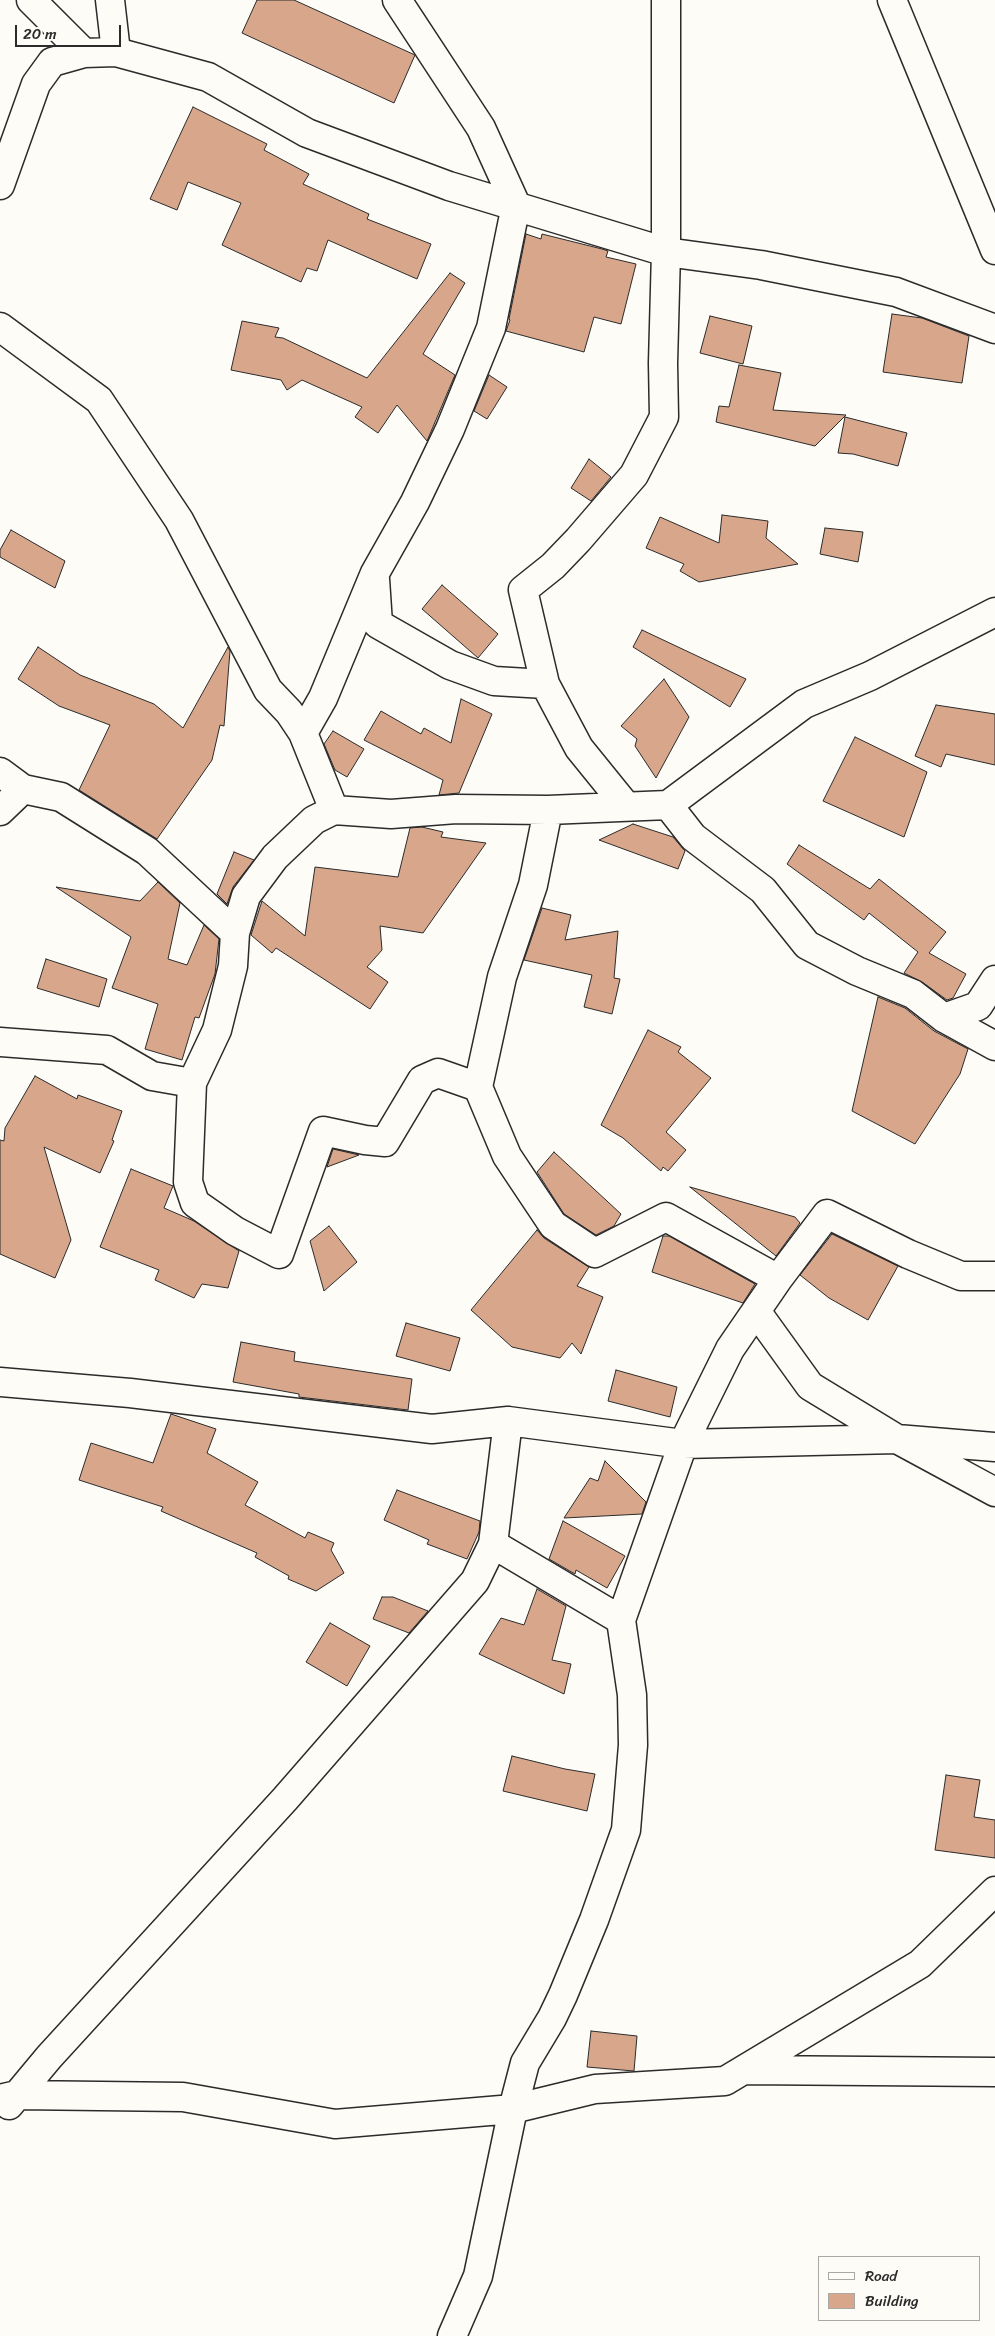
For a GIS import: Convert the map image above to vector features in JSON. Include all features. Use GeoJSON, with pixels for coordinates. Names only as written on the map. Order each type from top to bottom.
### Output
{"type":"FeatureCollection","features":[{"type":"Feature","properties":{"kind":"street"},"geometry":{"type":"LineString","coordinates":[[31,0],[84,53]]}},
{"type":"Feature","properties":{"kind":"street"},"geometry":{"type":"LineString","coordinates":[[110,0],[116,52]]}},
{"type":"Feature","properties":{"kind":"street"},"geometry":{"type":"LineString","coordinates":[[303,733],[323,698],[375,573],[415,502],[450,428],[491,328],[516,206],[481,128],[397,0]]}},
{"type":"Feature","properties":{"kind":"street"},"geometry":{"type":"LineString","coordinates":[[626,806],[579,748],[545,684],[523,590],[553,566],[634,475],[664,417],[666,0]]}},
{"type":"Feature","properties":{"kind":"street"},"geometry":{"type":"LineString","coordinates":[[892,0],[995,250]]}},
{"type":"Feature","properties":{"kind":"street"},"geometry":{"type":"LineString","coordinates":[[0,186],[36,84],[52,62],[84,53],[116,52],[208,77],[307,133],[449,186],[666,252],[761,265],[896,292],[995,329]]}},
{"type":"Feature","properties":{"kind":"street"},"geometry":{"type":"LineString","coordinates":[[0,327],[99,400],[178,520],[268,690],[289,712],[303,733],[334,810]]}},
{"type":"Feature","properties":{"kind":"street"},"geometry":{"type":"LineString","coordinates":[[375,573],[378,624],[450,665],[494,681],[545,684]]}},
{"type":"Feature","properties":{"kind":"street"},"geometry":{"type":"LineString","coordinates":[[478,1087],[438,1073],[422,1080],[385,1142],[365,1140],[323,1131],[279,1254],[236,1231],[195,1203],[188,1182],[192,1083],[217,1030],[233,966],[235,933],[246,896],[275,857],[314,820],[334,810],[390,814],[456,809],[548,810],[668,805],[804,704],[870,676],[995,612]]}},
{"type":"Feature","properties":{"kind":"street"},"geometry":{"type":"LineString","coordinates":[[0,772],[23,789],[61,797],[147,851],[235,933]]}},
{"type":"Feature","properties":{"kind":"street"},"geometry":{"type":"LineString","coordinates":[[0,811],[23,789]]}},
{"type":"Feature","properties":{"kind":"street"},"geometry":{"type":"LineString","coordinates":[[668,805],[693,837],[763,890],[807,945],[857,972],[913,994],[944,1018],[995,1046]]}},
{"type":"Feature","properties":{"kind":"street"},"geometry":{"type":"LineString","coordinates":[[548,810],[533,885],[502,977],[478,1087],[507,1156],[553,1225],[595,1253],[666,1216],[778,1279]]}},
{"type":"Feature","properties":{"kind":"street"},"geometry":{"type":"LineString","coordinates":[[944,1018],[978,1006],[995,980]]}},
{"type":"Feature","properties":{"kind":"street"},"geometry":{"type":"LineString","coordinates":[[0,1042],[107,1050],[152,1076],[192,1083]]}},
{"type":"Feature","properties":{"kind":"street"},"geometry":{"type":"LineString","coordinates":[[452,2336],[478,2276],[512,2109],[524,2063],[552,2018],[563,1994],[594,1920],[626,1830],[633,1745],[632,1695],[622,1620],[684,1444],[730,1349],[826,1214],[908,1254],[961,1276],[995,1276]]}},
{"type":"Feature","properties":{"kind":"street"},"geometry":{"type":"LineString","coordinates":[[756,1311],[810,1386],[897,1439],[995,1492]]}},
{"type":"Feature","properties":{"kind":"street"},"geometry":{"type":"LineString","coordinates":[[0,1382],[130,1393],[432,1429],[508,1421],[684,1444],[897,1439],[995,1447]]}},
{"type":"Feature","properties":{"kind":"street"},"geometry":{"type":"LineString","coordinates":[[0,2116],[9,2098],[49,2057],[285,1799],[475,1582],[493,1544],[508,1421]]}},
{"type":"Feature","properties":{"kind":"street"},"geometry":{"type":"LineString","coordinates":[[493,1544],[622,1620]]}},
{"type":"Feature","properties":{"kind":"street"},"geometry":{"type":"LineString","coordinates":[[9,2098],[182,2097],[335,2124],[512,2109],[595,2089],[725,2081],[920,1964],[995,1891]]}},
{"type":"Feature","properties":{"kind":"street"},"geometry":{"type":"LineString","coordinates":[[744,2070],[995,2072]]}},
{"type":"Feature","properties":{"kind":"building"},"geometry":{"type":"Polygon","coordinates":[[[257,0],[294,0],[415,55],[394,103],[242,33],[257,0]]]}},
{"type":"Feature","properties":{"kind":"building"},"geometry":{"type":"Polygon","coordinates":[[[193,107],[267,144],[264,150],[309,174],[303,184],[369,214],[367,219],[431,244],[417,279],[328,240],[317,271],[307,268],[301,282],[222,245],[241,203],[188,182],[177,210],[150,199],[193,107]]]}},
{"type":"Feature","properties":{"kind":"building"},"geometry":{"type":"Polygon","coordinates":[[[526,234],[541,239],[542,234],[602,249],[608,251],[606,257],[636,264],[621,324],[594,317],[584,352],[506,331],[510,320],[526,234]]]}},
{"type":"Feature","properties":{"kind":"building"},"geometry":{"type":"Polygon","coordinates":[[[450,273],[465,283],[423,354],[455,375],[427,441],[397,405],[378,433],[355,417],[362,407],[302,380],[287,390],[281,380],[231,370],[242,321],[279,328],[275,337],[283,338],[367,378],[450,273]]]}},
{"type":"Feature","properties":{"kind":"building"},"geometry":{"type":"Polygon","coordinates":[[[892,314],[922,318],[969,336],[962,383],[883,372],[892,314]]]}},
{"type":"Feature","properties":{"kind":"building"},"geometry":{"type":"Polygon","coordinates":[[[710,316],[752,326],[743,364],[700,353],[710,316]]]}},
{"type":"Feature","properties":{"kind":"building"},"geometry":{"type":"Polygon","coordinates":[[[739,365],[781,373],[773,410],[846,415],[815,446],[716,422],[719,406],[729,407],[739,365]]]}},
{"type":"Feature","properties":{"kind":"building"},"geometry":{"type":"Polygon","coordinates":[[[489,375],[507,387],[487,419],[474,411],[489,375]]]}},
{"type":"Feature","properties":{"kind":"building"},"geometry":{"type":"Polygon","coordinates":[[[845,417],[907,433],[898,466],[853,454],[838,453],[845,417]]]}},
{"type":"Feature","properties":{"kind":"building"},"geometry":{"type":"Polygon","coordinates":[[[589,459],[611,477],[591,501],[571,488],[589,459]]]}},
{"type":"Feature","properties":{"kind":"building"},"geometry":{"type":"Polygon","coordinates":[[[722,515],[768,521],[766,538],[798,564],[699,582],[680,571],[684,564],[646,548],[660,517],[719,543],[722,515]]]}},
{"type":"Feature","properties":{"kind":"building"},"geometry":{"type":"Polygon","coordinates":[[[825,528],[863,532],[858,562],[820,554],[825,528]]]}},
{"type":"Feature","properties":{"kind":"building"},"geometry":{"type":"Polygon","coordinates":[[[11,530],[65,561],[55,588],[0,557],[0,550],[11,530]]]}},
{"type":"Feature","properties":{"kind":"building"},"geometry":{"type":"Polygon","coordinates":[[[442,585],[498,634],[478,658],[422,609],[442,585]]]}},
{"type":"Feature","properties":{"kind":"building"},"geometry":{"type":"Polygon","coordinates":[[[642,630],[746,679],[730,707],[633,647],[642,630]]]}},
{"type":"Feature","properties":{"kind":"building"},"geometry":{"type":"Polygon","coordinates":[[[38,647],[80,675],[154,704],[183,728],[228,647],[230,651],[224,726],[220,725],[212,760],[157,839],[79,790],[110,725],[59,706],[18,679],[38,647]]]}},
{"type":"Feature","properties":{"kind":"building"},"geometry":{"type":"Polygon","coordinates":[[[664,679],[689,717],[656,778],[635,746],[637,739],[621,726],[664,679]]]}},
{"type":"Feature","properties":{"kind":"building"},"geometry":{"type":"Polygon","coordinates":[[[461,699],[492,714],[459,793],[439,795],[443,780],[364,740],[381,711],[421,734],[424,728],[451,743],[461,699]]]}},
{"type":"Feature","properties":{"kind":"building"},"geometry":{"type":"Polygon","coordinates":[[[936,705],[995,714],[995,765],[946,754],[941,767],[915,756],[936,705]]]}},
{"type":"Feature","properties":{"kind":"building"},"geometry":{"type":"Polygon","coordinates":[[[333,731],[364,749],[347,777],[335,770],[324,744],[333,731]]]}},
{"type":"Feature","properties":{"kind":"building"},"geometry":{"type":"Polygon","coordinates":[[[855,737],[927,772],[904,837],[823,801],[855,737]]]}},
{"type":"Feature","properties":{"kind":"building"},"geometry":{"type":"Polygon","coordinates":[[[633,824],[673,837],[685,851],[678,869],[599,840],[633,824]]]}},
{"type":"Feature","properties":{"kind":"building"},"geometry":{"type":"Polygon","coordinates":[[[422,827],[443,832],[441,837],[486,843],[423,933],[380,926],[382,950],[367,967],[388,982],[370,1009],[276,948],[272,953],[251,935],[262,901],[305,936],[315,867],[398,877],[410,828],[422,827]]]}},
{"type":"Feature","properties":{"kind":"building"},"geometry":{"type":"Polygon","coordinates":[[[799,845],[870,889],[879,879],[946,932],[929,953],[966,974],[953,998],[947,1000],[922,982],[904,973],[918,952],[869,913],[864,920],[787,864],[799,845]]]}},
{"type":"Feature","properties":{"kind":"building"},"geometry":{"type":"Polygon","coordinates":[[[234,852],[254,860],[233,887],[227,904],[217,894],[234,852]]]}},
{"type":"Feature","properties":{"kind":"building"},"geometry":{"type":"Polygon","coordinates":[[[158,882],[180,903],[168,959],[187,965],[204,925],[219,939],[215,974],[199,1018],[195,1017],[182,1060],[145,1049],[158,1004],[112,988],[131,937],[56,887],[140,901],[158,882]]]}},
{"type":"Feature","properties":{"kind":"building"},"geometry":{"type":"Polygon","coordinates":[[[542,908],[571,915],[565,940],[618,931],[614,978],[620,979],[612,1014],[584,1007],[592,975],[524,960],[542,908]]]}},
{"type":"Feature","properties":{"kind":"building"},"geometry":{"type":"Polygon","coordinates":[[[46,959],[107,979],[99,1007],[37,988],[46,959]]]}},
{"type":"Feature","properties":{"kind":"building"},"geometry":{"type":"Polygon","coordinates":[[[878,997],[905,1008],[934,1031],[968,1049],[960,1074],[915,1144],[852,1111],[878,997]]]}},
{"type":"Feature","properties":{"kind":"building"},"geometry":{"type":"Polygon","coordinates":[[[648,1030],[681,1047],[678,1052],[711,1078],[666,1132],[686,1150],[668,1171],[663,1167],[661,1171],[623,1138],[601,1125],[648,1030]]]}},
{"type":"Feature","properties":{"kind":"building"},"geometry":{"type":"Polygon","coordinates":[[[35,1076],[77,1099],[78,1095],[122,1111],[112,1140],[114,1141],[100,1173],[44,1147],[71,1240],[55,1278],[0,1254],[0,1140],[4,1141],[5,1128],[35,1076]]]}},
{"type":"Feature","properties":{"kind":"building"},"geometry":{"type":"Polygon","coordinates":[[[333,1149],[359,1155],[327,1167],[333,1149]]]}},
{"type":"Feature","properties":{"kind":"building"},"geometry":{"type":"Polygon","coordinates":[[[554,1152],[621,1214],[614,1226],[596,1235],[564,1214],[537,1172],[554,1152]]]}},
{"type":"Feature","properties":{"kind":"building"},"geometry":{"type":"Polygon","coordinates":[[[131,1169],[173,1186],[164,1208],[194,1221],[239,1251],[228,1288],[202,1284],[194,1298],[155,1280],[159,1270],[100,1247],[131,1169]]]}},
{"type":"Feature","properties":{"kind":"building"},"geometry":{"type":"Polygon","coordinates":[[[690,1187],[795,1217],[800,1223],[776,1256],[690,1187]]]}},
{"type":"Feature","properties":{"kind":"building"},"geometry":{"type":"Polygon","coordinates":[[[329,1226],[357,1262],[324,1291],[310,1241],[329,1226]]]}},
{"type":"Feature","properties":{"kind":"building"},"geometry":{"type":"Polygon","coordinates":[[[537,1230],[544,1238],[589,1267],[577,1286],[603,1297],[581,1354],[572,1343],[560,1358],[512,1347],[471,1310],[537,1230]]]}},
{"type":"Feature","properties":{"kind":"building"},"geometry":{"type":"Polygon","coordinates":[[[832,1234],[898,1266],[868,1320],[829,1298],[800,1275],[832,1234]]]}},
{"type":"Feature","properties":{"kind":"building"},"geometry":{"type":"Polygon","coordinates":[[[663,1236],[669,1236],[755,1284],[743,1303],[652,1272],[663,1236]]]}},
{"type":"Feature","properties":{"kind":"building"},"geometry":{"type":"Polygon","coordinates":[[[406,1323],[460,1338],[450,1371],[396,1356],[406,1323]]]}},
{"type":"Feature","properties":{"kind":"building"},"geometry":{"type":"Polygon","coordinates":[[[241,1342],[295,1352],[294,1361],[412,1379],[408,1410],[299,1397],[299,1394],[233,1382],[241,1342]]]}},
{"type":"Feature","properties":{"kind":"building"},"geometry":{"type":"Polygon","coordinates":[[[616,1370],[677,1387],[670,1417],[608,1401],[616,1370]]]}},
{"type":"Feature","properties":{"kind":"building"},"geometry":{"type":"Polygon","coordinates":[[[171,1414],[216,1429],[207,1453],[258,1482],[245,1505],[305,1538],[308,1532],[334,1543],[331,1550],[344,1573],[316,1591],[288,1579],[289,1576],[255,1557],[257,1553],[161,1511],[163,1507],[79,1480],[91,1443],[153,1463],[171,1414]]]}},
{"type":"Feature","properties":{"kind":"building"},"geometry":{"type":"Polygon","coordinates":[[[605,1461],[646,1502],[642,1514],[564,1518],[590,1478],[598,1481],[605,1461]]]}},
{"type":"Feature","properties":{"kind":"building"},"geometry":{"type":"Polygon","coordinates":[[[397,1490],[480,1521],[479,1532],[467,1559],[427,1544],[429,1540],[384,1520],[397,1490]]]}},
{"type":"Feature","properties":{"kind":"building"},"geometry":{"type":"Polygon","coordinates":[[[563,1521],[625,1556],[607,1588],[576,1570],[575,1574],[549,1559],[563,1521]]]}},
{"type":"Feature","properties":{"kind":"building"},"geometry":{"type":"Polygon","coordinates":[[[537,1589],[566,1606],[552,1660],[571,1664],[564,1694],[479,1654],[501,1618],[524,1625],[537,1589]]]}},
{"type":"Feature","properties":{"kind":"building"},"geometry":{"type":"Polygon","coordinates":[[[382,1597],[393,1597],[428,1611],[409,1633],[373,1619],[382,1597]]]}},
{"type":"Feature","properties":{"kind":"building"},"geometry":{"type":"Polygon","coordinates":[[[330,1623],[370,1646],[347,1686],[306,1662],[330,1623]]]}},
{"type":"Feature","properties":{"kind":"building"},"geometry":{"type":"Polygon","coordinates":[[[512,1756],[595,1774],[587,1811],[503,1791],[512,1756]]]}},
{"type":"Feature","properties":{"kind":"building"},"geometry":{"type":"Polygon","coordinates":[[[946,1775],[980,1780],[974,1817],[995,1820],[995,1858],[935,1850],[946,1775]]]}},
{"type":"Feature","properties":{"kind":"building"},"geometry":{"type":"Polygon","coordinates":[[[591,2031],[637,2036],[634,2071],[587,2067],[591,2031]]]}}]}
